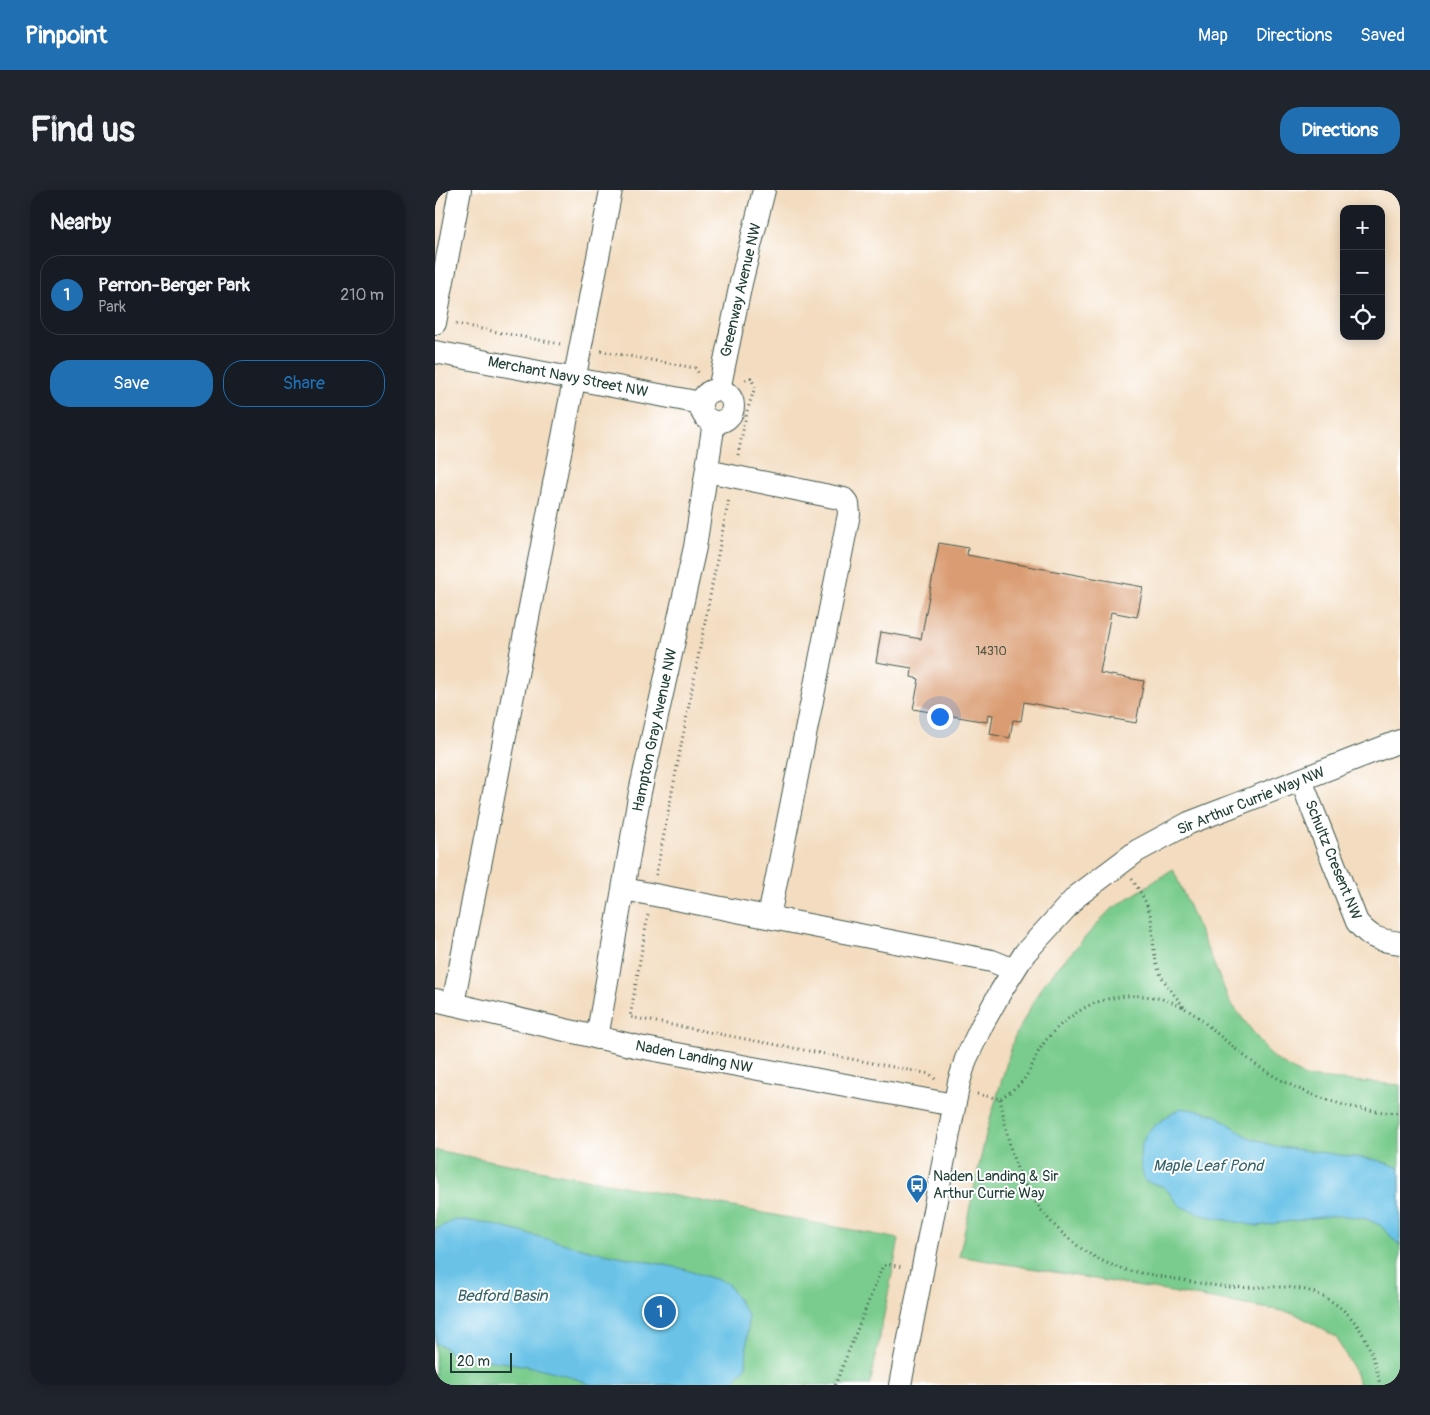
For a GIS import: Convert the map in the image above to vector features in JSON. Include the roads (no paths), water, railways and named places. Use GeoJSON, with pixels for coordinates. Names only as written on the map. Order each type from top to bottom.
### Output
{"type":"FeatureCollection","features":[{"type":"Feature","properties":{"kind":"street"},"geometry":{"type":"LineString","coordinates":[[435,322],[460,190]]}},
{"type":"Feature","properties":{"kind":"street"},"geometry":{"type":"LineString","coordinates":[[444,1002],[575,379],[611,190]]}},
{"type":"Feature","properties":{"kind":"street","name":"Greenway Avenue NW"},"geometry":{"type":"LineString","coordinates":[[721,384],[741,283],[764,190]]}},
{"type":"Feature","properties":{"kind":"street","name":"Merchant Navy Street NW"},"geometry":{"type":"LineString","coordinates":[[435,352],[701,403]]}},
{"type":"Feature","properties":{"kind":"street"},"geometry":{"type":"LineString","coordinates":[[721,384],[729,395],[733,406],[725,420],[714,422],[705,417],[701,403],[705,394],[721,384]]}},
{"type":"Feature","properties":{"kind":"street","name":"Hampton Gray Avenue NW"},"geometry":{"type":"LineString","coordinates":[[597,1038],[640,792],[695,548],[714,422]]}},
{"type":"Feature","properties":{"kind":"street"},"geometry":{"type":"LineString","coordinates":[[707,471],[844,499],[848,504],[849,514],[769,917]]}},
{"type":"Feature","properties":{"kind":"street","name":"Sir Arthur Currie Way NW"},"geometry":{"type":"LineString","coordinates":[[900,1385],[959,1082],[966,1059],[982,1025],[1025,953],[1077,896],[1137,851],[1189,823],[1400,741]]}},
{"type":"Feature","properties":{"kind":"street","name":"Schultz Cresent NW"},"geometry":{"type":"LineString","coordinates":[[1301,780],[1357,922],[1366,933],[1378,940],[1400,943]]}},
{"type":"Feature","properties":{"kind":"street"},"geometry":{"type":"LineString","coordinates":[[624,889],[992,961],[1014,970]]}},
{"type":"Feature","properties":{"kind":"street","name":"Naden Landing NW"},"geometry":{"type":"LineString","coordinates":[[444,1002],[639,1047],[954,1105]]}},
{"type":"Feature","properties":{"kind":"water","name":"Maple Leaf Pond"},"geometry":{"type":"Polygon","coordinates":[[[1181,1108],[1218,1116],[1248,1137],[1274,1146],[1377,1160],[1400,1168],[1400,1246],[1381,1226],[1367,1219],[1329,1216],[1257,1226],[1206,1216],[1182,1207],[1162,1186],[1145,1181],[1140,1155],[1145,1137],[1151,1129],[1181,1108]]]}},
{"type":"Feature","properties":{"kind":"water","name":"Bedford Basin"},"geometry":{"type":"Polygon","coordinates":[[[454,1220],[483,1222],[593,1251],[680,1268],[727,1283],[748,1315],[746,1367],[730,1385],[591,1385],[575,1378],[540,1369],[452,1356],[446,1348],[435,1343],[435,1230],[454,1220]]]}},
{"type":"Feature","properties":{"kind":"place","name":"Naden Landing & Sir Arthur Currie Way"},"geometry":{"type":"Point","coordinates":[917,1204]}},
{"type":"Feature","properties":{"kind":"place","name":"Perron-Berger Park"},"geometry":{"type":"Point","coordinates":[660,1312]}}]}
